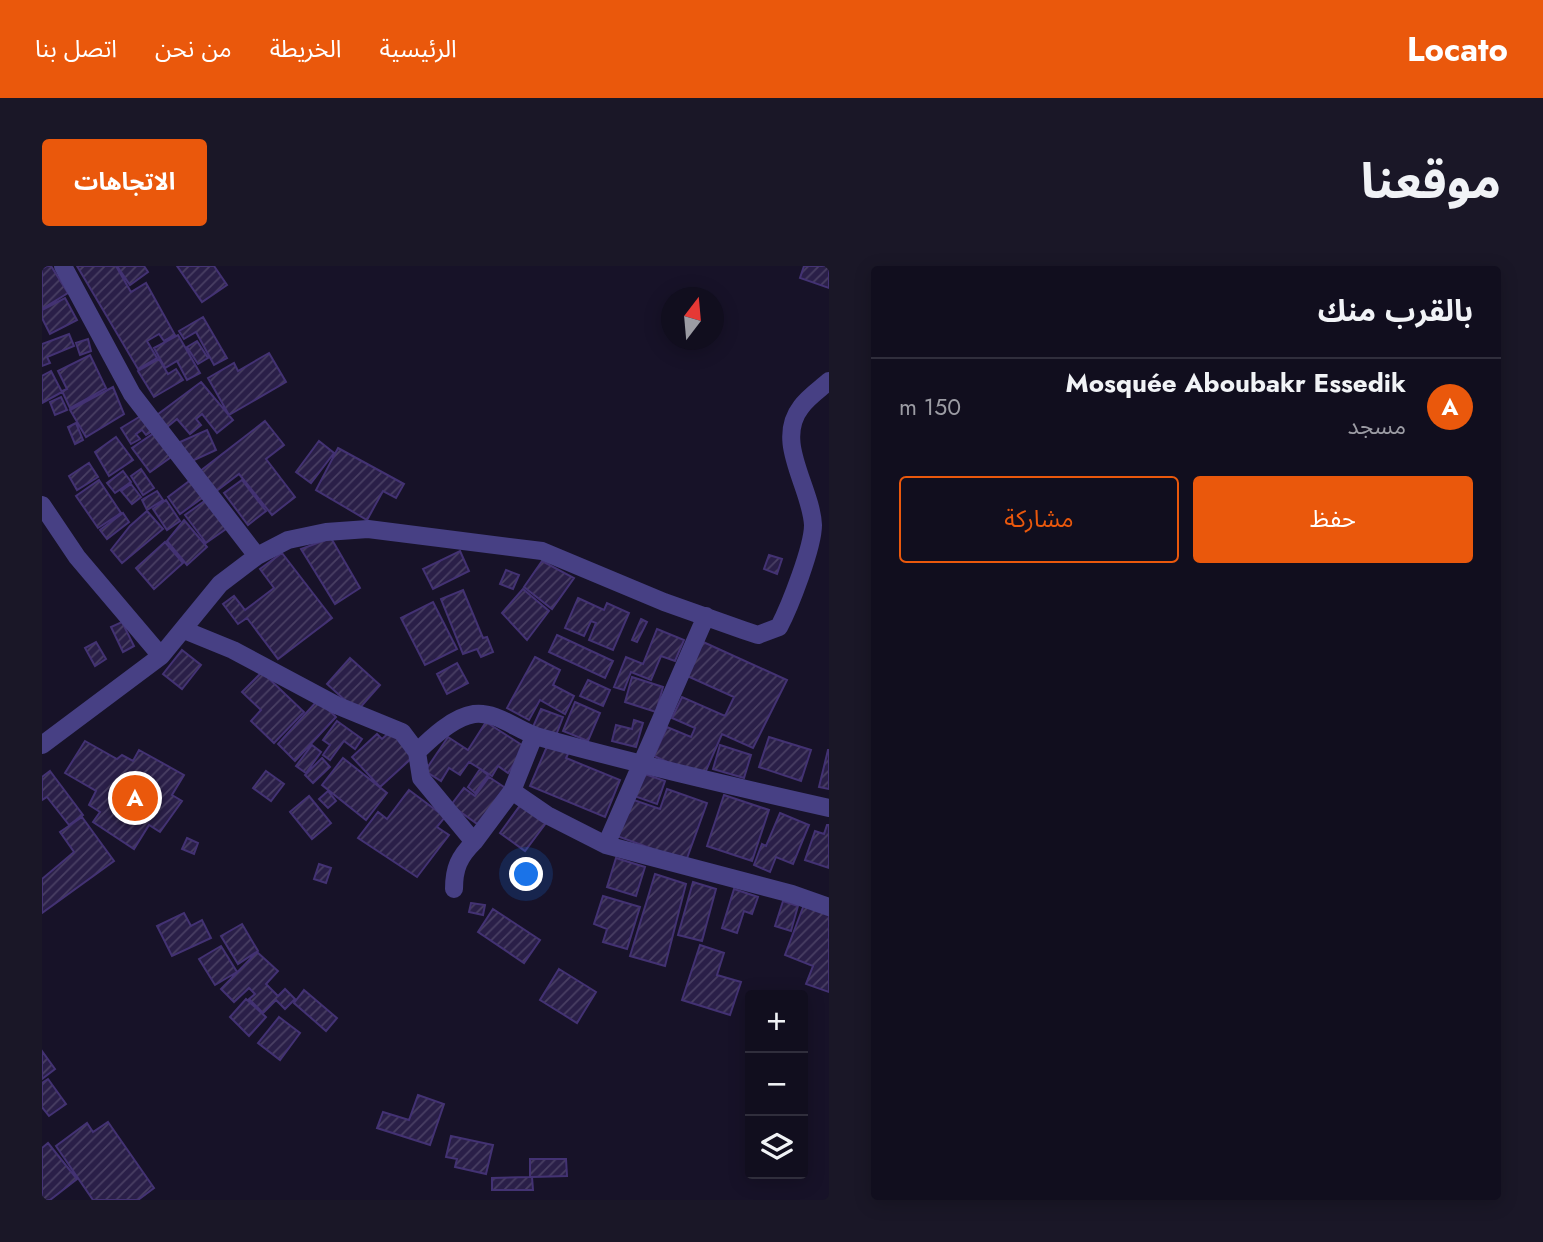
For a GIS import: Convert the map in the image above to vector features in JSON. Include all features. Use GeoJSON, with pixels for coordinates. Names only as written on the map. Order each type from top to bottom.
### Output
{"type":"FeatureCollection","features":[{"type":"Feature","properties":{"kind":"street"},"geometry":{"type":"LineString","coordinates":[[63,266],[132,394],[257,556]]}},
{"type":"Feature","properties":{"kind":"street"},"geometry":{"type":"LineString","coordinates":[[42,745],[161,656],[220,584],[257,556],[288,540],[326,532],[369,529],[542,551],[758,635],[779,627],[789,608],[813,529],[811,502],[793,456],[791,424],[802,405],[829,381]]}},
{"type":"Feature","properties":{"kind":"street"},"geometry":{"type":"LineString","coordinates":[[42,505],[77,557],[161,656]]}},
{"type":"Feature","properties":{"kind":"street"},"geometry":{"type":"LineString","coordinates":[[606,845],[638,765],[706,616]]}},
{"type":"Feature","properties":{"kind":"street"},"geometry":{"type":"LineString","coordinates":[[184,630],[233,650],[336,705],[402,732],[417,752],[421,778],[474,842]]}},
{"type":"Feature","properties":{"kind":"street"},"geometry":{"type":"LineString","coordinates":[[417,752],[432,737],[457,720],[475,714],[501,719],[534,736],[638,765],[829,808]]}},
{"type":"Feature","properties":{"kind":"street"},"geometry":{"type":"LineString","coordinates":[[454,889],[454,870],[462,853],[474,842],[512,791],[534,736]]}},
{"type":"Feature","properties":{"kind":"street"},"geometry":{"type":"LineString","coordinates":[[512,791],[547,815],[606,845],[792,894],[829,907]]}},
{"type":"Feature","properties":{"kind":"building"},"geometry":{"type":"Polygon","coordinates":[[[51,266],[68,293],[42,309],[42,269],[51,266]]]}},
{"type":"Feature","properties":{"kind":"building"},"geometry":{"type":"Polygon","coordinates":[[[77,266],[116,266],[131,292],[146,283],[175,335],[164,341],[159,334],[147,341],[157,358],[138,369],[77,266]]]}},
{"type":"Feature","properties":{"kind":"building"},"geometry":{"type":"Polygon","coordinates":[[[117,266],[144,266],[148,272],[130,285],[117,266]]]}},
{"type":"Feature","properties":{"kind":"building"},"geometry":{"type":"Polygon","coordinates":[[[177,266],[214,266],[227,285],[202,302],[177,266]]]}},
{"type":"Feature","properties":{"kind":"building"},"geometry":{"type":"Polygon","coordinates":[[[804,266],[829,266],[829,288],[800,278],[804,266]]]}},
{"type":"Feature","properties":{"kind":"building"},"geometry":{"type":"Polygon","coordinates":[[[65,298],[77,320],[50,334],[42,318],[42,310],[65,298]]]}},
{"type":"Feature","properties":{"kind":"building"},"geometry":{"type":"Polygon","coordinates":[[[203,317],[227,358],[214,365],[196,332],[184,339],[179,331],[203,317]]]}},
{"type":"Feature","properties":{"kind":"building"},"geometry":{"type":"Polygon","coordinates":[[[69,334],[74,346],[47,357],[50,363],[42,366],[42,344],[69,334]]]}},
{"type":"Feature","properties":{"kind":"building"},"geometry":{"type":"Polygon","coordinates":[[[178,335],[200,373],[187,380],[177,361],[165,368],[154,348],[178,335]]]}},
{"type":"Feature","properties":{"kind":"building"},"geometry":{"type":"Polygon","coordinates":[[[88,339],[91,351],[80,355],[76,343],[88,339]]]}},
{"type":"Feature","properties":{"kind":"building"},"geometry":{"type":"Polygon","coordinates":[[[197,341],[208,358],[198,364],[187,347],[197,341]]]}},
{"type":"Feature","properties":{"kind":"building"},"geometry":{"type":"Polygon","coordinates":[[[269,353],[286,382],[229,415],[208,378],[234,363],[238,371],[269,353]]]}},
{"type":"Feature","properties":{"kind":"building"},"geometry":{"type":"Polygon","coordinates":[[[90,355],[106,388],[70,408],[62,391],[67,389],[58,371],[90,355]]]}},
{"type":"Feature","properties":{"kind":"building"},"geometry":{"type":"Polygon","coordinates":[[[159,359],[168,374],[176,369],[183,380],[154,397],[138,371],[159,359]]]}},
{"type":"Feature","properties":{"kind":"building"},"geometry":{"type":"Polygon","coordinates":[[[51,371],[62,392],[42,403],[42,376],[51,371]]]}},
{"type":"Feature","properties":{"kind":"building"},"geometry":{"type":"Polygon","coordinates":[[[201,382],[233,420],[217,433],[202,414],[196,419],[201,425],[190,434],[177,419],[167,427],[157,415],[201,382]]]}},
{"type":"Feature","properties":{"kind":"building"},"geometry":{"type":"Polygon","coordinates":[[[113,387],[124,414],[86,437],[70,410],[113,387]]]}},
{"type":"Feature","properties":{"kind":"building"},"geometry":{"type":"Polygon","coordinates":[[[61,397],[67,410],[55,415],[50,402],[61,397]]]}},
{"type":"Feature","properties":{"kind":"building"},"geometry":{"type":"Polygon","coordinates":[[[144,414],[154,430],[146,435],[142,430],[136,434],[140,439],[131,444],[121,428],[144,414]]]}},
{"type":"Feature","properties":{"kind":"building"},"geometry":{"type":"Polygon","coordinates":[[[265,421],[284,445],[266,459],[295,497],[272,515],[239,474],[215,492],[199,472],[265,421]]]}},
{"type":"Feature","properties":{"kind":"building"},"geometry":{"type":"Polygon","coordinates":[[[76,423],[83,440],[75,444],[68,427],[76,423]]]}},
{"type":"Feature","properties":{"kind":"building"},"geometry":{"type":"Polygon","coordinates":[[[207,430],[216,450],[190,462],[180,442],[207,430]]]}},
{"type":"Feature","properties":{"kind":"building"},"geometry":{"type":"Polygon","coordinates":[[[157,431],[174,455],[150,472],[132,448],[157,431]]]}},
{"type":"Feature","properties":{"kind":"building"},"geometry":{"type":"Polygon","coordinates":[[[116,437],[133,460],[109,476],[95,452],[116,437]]]}},
{"type":"Feature","properties":{"kind":"building"},"geometry":{"type":"Polygon","coordinates":[[[319,441],[334,453],[311,483],[296,472],[319,441]]]}},
{"type":"Feature","properties":{"kind":"building"},"geometry":{"type":"Polygon","coordinates":[[[338,448],[404,484],[396,498],[383,491],[367,520],[316,490],[338,448]]]}},
{"type":"Feature","properties":{"kind":"building"},"geometry":{"type":"Polygon","coordinates":[[[89,463],[98,477],[77,490],[69,476],[89,463]]]}},
{"type":"Feature","properties":{"kind":"building"},"geometry":{"type":"Polygon","coordinates":[[[141,469],[154,488],[143,495],[131,476],[141,469]]]}},
{"type":"Feature","properties":{"kind":"building"},"geometry":{"type":"Polygon","coordinates":[[[123,471],[131,482],[115,493],[107,483],[123,471]]]}},
{"type":"Feature","properties":{"kind":"building"},"geometry":{"type":"Polygon","coordinates":[[[192,479],[205,496],[180,514],[168,497],[192,479]]]}},
{"type":"Feature","properties":{"kind":"building"},"geometry":{"type":"Polygon","coordinates":[[[99,480],[121,513],[98,528],[76,496],[99,480]]]}},
{"type":"Feature","properties":{"kind":"building"},"geometry":{"type":"Polygon","coordinates":[[[242,480],[266,511],[248,525],[224,493],[242,480]]]}},
{"type":"Feature","properties":{"kind":"building"},"geometry":{"type":"Polygon","coordinates":[[[131,484],[141,497],[132,504],[121,491],[131,484]]]}},
{"type":"Feature","properties":{"kind":"building"},"geometry":{"type":"Polygon","coordinates":[[[157,491],[163,500],[147,510],[142,500],[157,491]]]}},
{"type":"Feature","properties":{"kind":"building"},"geometry":{"type":"Polygon","coordinates":[[[166,500],[180,521],[167,530],[153,509],[166,500]]]}},
{"type":"Feature","properties":{"kind":"building"},"geometry":{"type":"Polygon","coordinates":[[[206,500],[226,529],[206,543],[185,515],[206,500]]]}},
{"type":"Feature","properties":{"kind":"building"},"geometry":{"type":"Polygon","coordinates":[[[147,511],[163,529],[122,563],[111,550],[130,526],[147,511]]]}},
{"type":"Feature","properties":{"kind":"building"},"geometry":{"type":"Polygon","coordinates":[[[123,513],[129,522],[107,539],[100,530],[123,513]]]}},
{"type":"Feature","properties":{"kind":"building"},"geometry":{"type":"Polygon","coordinates":[[[184,520],[207,547],[187,565],[167,541],[184,520]]]}},
{"type":"Feature","properties":{"kind":"building"},"geometry":{"type":"Polygon","coordinates":[[[331,538],[360,588],[335,604],[301,549],[331,538]]]}},
{"type":"Feature","properties":{"kind":"building"},"geometry":{"type":"Polygon","coordinates":[[[165,542],[183,563],[154,589],[136,568],[165,542]]]}},
{"type":"Feature","properties":{"kind":"building"},"geometry":{"type":"Polygon","coordinates":[[[460,551],[469,571],[433,589],[423,569],[460,551]]]}},
{"type":"Feature","properties":{"kind":"building"},"geometry":{"type":"Polygon","coordinates":[[[282,553],[332,618],[278,659],[247,618],[238,624],[223,604],[234,596],[245,610],[274,588],[260,569],[282,553]]]}},
{"type":"Feature","properties":{"kind":"building"},"geometry":{"type":"Polygon","coordinates":[[[769,555],[782,559],[777,574],[764,569],[769,555]]]}},
{"type":"Feature","properties":{"kind":"building"},"geometry":{"type":"Polygon","coordinates":[[[542,561],[574,578],[552,609],[524,587],[542,561]]]}},
{"type":"Feature","properties":{"kind":"building"},"geometry":{"type":"Polygon","coordinates":[[[506,570],[519,575],[513,589],[500,584],[506,570]]]}},
{"type":"Feature","properties":{"kind":"building"},"geometry":{"type":"Polygon","coordinates":[[[523,589],[549,611],[527,640],[502,613],[523,589]]]}},
{"type":"Feature","properties":{"kind":"building"},"geometry":{"type":"Polygon","coordinates":[[[463,590],[483,638],[487,637],[493,652],[481,657],[477,649],[463,654],[441,599],[463,590]]]}},
{"type":"Feature","properties":{"kind":"building"},"geometry":{"type":"Polygon","coordinates":[[[578,598],[604,610],[607,603],[629,613],[613,650],[589,640],[596,623],[591,621],[584,636],[565,628],[578,598]]]}},
{"type":"Feature","properties":{"kind":"building"},"geometry":{"type":"Polygon","coordinates":[[[433,602],[457,649],[425,665],[401,618],[433,602]]]}},
{"type":"Feature","properties":{"kind":"building"},"geometry":{"type":"Polygon","coordinates":[[[641,619],[647,622],[637,642],[632,640],[641,619]]]}},
{"type":"Feature","properties":{"kind":"building"},"geometry":{"type":"Polygon","coordinates":[[[122,622],[134,646],[123,652],[111,627],[122,622]]]}},
{"type":"Feature","properties":{"kind":"building"},"geometry":{"type":"Polygon","coordinates":[[[657,629],[684,640],[675,661],[661,656],[651,680],[631,672],[624,690],[614,687],[626,657],[643,664],[657,629]]]}},
{"type":"Feature","properties":{"kind":"building"},"geometry":{"type":"Polygon","coordinates":[[[557,635],[613,661],[605,678],[549,652],[557,635]]]}},
{"type":"Feature","properties":{"kind":"building"},"geometry":{"type":"Polygon","coordinates":[[[701,641],[787,680],[753,748],[722,734],[705,773],[692,773],[654,756],[667,727],[691,737],[695,728],[672,718],[682,697],[725,716],[734,697],[685,675],[701,641]]]}},
{"type":"Feature","properties":{"kind":"building"},"geometry":{"type":"Polygon","coordinates":[[[96,642],[106,659],[95,666],[85,648],[96,642]]]}},
{"type":"Feature","properties":{"kind":"building"},"geometry":{"type":"Polygon","coordinates":[[[182,650],[201,665],[182,689],[163,674],[182,650]]]}},
{"type":"Feature","properties":{"kind":"building"},"geometry":{"type":"Polygon","coordinates":[[[535,657],[560,670],[553,685],[574,696],[565,714],[540,700],[529,720],[507,708],[535,657]]]}},
{"type":"Feature","properties":{"kind":"building"},"geometry":{"type":"Polygon","coordinates":[[[350,658],[380,685],[357,711],[327,684],[350,658]]]}},
{"type":"Feature","properties":{"kind":"building"},"geometry":{"type":"Polygon","coordinates":[[[457,663],[468,683],[447,694],[437,674],[457,663]]]}},
{"type":"Feature","properties":{"kind":"building"},"geometry":{"type":"Polygon","coordinates":[[[262,672],[304,712],[274,743],[251,721],[261,710],[242,692],[262,672]]]}},
{"type":"Feature","properties":{"kind":"building"},"geometry":{"type":"Polygon","coordinates":[[[632,677],[663,687],[656,712],[625,702],[632,677]]]}},
{"type":"Feature","properties":{"kind":"building"},"geometry":{"type":"Polygon","coordinates":[[[588,680],[610,690],[603,706],[580,696],[588,680]]]}},
{"type":"Feature","properties":{"kind":"building"},"geometry":{"type":"Polygon","coordinates":[[[318,700],[336,717],[295,761],[278,744],[318,700]]]}},
{"type":"Feature","properties":{"kind":"building"},"geometry":{"type":"Polygon","coordinates":[[[575,702],[600,713],[588,741],[563,731],[575,702]]]}},
{"type":"Feature","properties":{"kind":"building"},"geometry":{"type":"Polygon","coordinates":[[[541,709],[563,717],[555,738],[532,729],[541,709]]]}},
{"type":"Feature","properties":{"kind":"building"},"geometry":{"type":"Polygon","coordinates":[[[634,720],[643,723],[636,747],[612,741],[616,725],[632,729],[634,720]]]}},
{"type":"Feature","properties":{"kind":"building"},"geometry":{"type":"Polygon","coordinates":[[[337,721],[362,739],[355,749],[344,741],[330,760],[323,755],[330,745],[323,740],[337,721]]]}},
{"type":"Feature","properties":{"kind":"building"},"geometry":{"type":"Polygon","coordinates":[[[486,722],[525,747],[508,773],[498,766],[492,776],[469,762],[460,775],[449,768],[441,781],[425,771],[448,737],[468,750],[486,722]]]}},
{"type":"Feature","properties":{"kind":"building"},"geometry":{"type":"Polygon","coordinates":[[[391,731],[414,756],[380,787],[352,757],[377,734],[382,739],[391,731]]]}},
{"type":"Feature","properties":{"kind":"building"},"geometry":{"type":"Polygon","coordinates":[[[769,737],[811,750],[801,781],[759,767],[769,737]]]}},
{"type":"Feature","properties":{"kind":"building"},"geometry":{"type":"Polygon","coordinates":[[[85,741],[117,759],[122,755],[133,761],[139,750],[184,775],[172,795],[182,801],[160,832],[149,825],[134,849],[93,822],[100,812],[89,805],[96,791],[65,773],[85,741]]]}},
{"type":"Feature","properties":{"kind":"building"},"geometry":{"type":"Polygon","coordinates":[[[548,744],[569,752],[566,758],[620,780],[605,817],[530,786],[548,744]]]}},
{"type":"Feature","properties":{"kind":"building"},"geometry":{"type":"Polygon","coordinates":[[[312,745],[321,752],[306,773],[296,766],[312,745]]]}},
{"type":"Feature","properties":{"kind":"building"},"geometry":{"type":"Polygon","coordinates":[[[720,745],[751,755],[744,778],[713,769],[720,745]]]}},
{"type":"Feature","properties":{"kind":"building"},"geometry":{"type":"Polygon","coordinates":[[[829,750],[829,789],[819,787],[829,750]]]}},
{"type":"Feature","properties":{"kind":"building"},"geometry":{"type":"Polygon","coordinates":[[[322,758],[330,767],[313,783],[305,775],[322,758]]]}},
{"type":"Feature","properties":{"kind":"building"},"geometry":{"type":"Polygon","coordinates":[[[343,758],[387,793],[366,820],[322,785],[343,758]]]}},
{"type":"Feature","properties":{"kind":"building"},"geometry":{"type":"Polygon","coordinates":[[[480,769],[488,775],[475,793],[468,787],[480,769]]]}},
{"type":"Feature","properties":{"kind":"building"},"geometry":{"type":"Polygon","coordinates":[[[50,771],[83,815],[69,825],[47,797],[42,800],[42,777],[50,771]]]}},
{"type":"Feature","properties":{"kind":"building"},"geometry":{"type":"Polygon","coordinates":[[[266,771],[284,784],[271,801],[253,788],[266,771]]]}},
{"type":"Feature","properties":{"kind":"building"},"geometry":{"type":"Polygon","coordinates":[[[642,773],[665,781],[657,804],[634,796],[642,773]]]}},
{"type":"Feature","properties":{"kind":"building"},"geometry":{"type":"Polygon","coordinates":[[[489,777],[507,789],[480,826],[451,805],[464,788],[475,796],[489,777]]]}},
{"type":"Feature","properties":{"kind":"building"},"geometry":{"type":"Polygon","coordinates":[[[667,789],[707,803],[686,861],[614,835],[628,798],[660,809],[667,789]]]}},
{"type":"Feature","properties":{"kind":"building"},"geometry":{"type":"Polygon","coordinates":[[[409,790],[445,817],[437,827],[449,835],[417,877],[358,838],[378,812],[387,819],[409,790]]]}},
{"type":"Feature","properties":{"kind":"building"},"geometry":{"type":"Polygon","coordinates":[[[328,791],[336,801],[328,808],[319,799],[328,791]]]}},
{"type":"Feature","properties":{"kind":"building"},"geometry":{"type":"Polygon","coordinates":[[[724,795],[769,810],[752,861],[707,846],[724,795]]]}},
{"type":"Feature","properties":{"kind":"building"},"geometry":{"type":"Polygon","coordinates":[[[309,796],[331,823],[312,839],[290,812],[309,796]]]}},
{"type":"Feature","properties":{"kind":"building"},"geometry":{"type":"Polygon","coordinates":[[[524,800],[549,819],[525,851],[500,833],[524,800]]]}},
{"type":"Feature","properties":{"kind":"building"},"geometry":{"type":"Polygon","coordinates":[[[780,813],[809,825],[793,864],[776,857],[770,872],[754,865],[762,844],[766,846],[780,813]]]}},
{"type":"Feature","properties":{"kind":"building"},"geometry":{"type":"Polygon","coordinates":[[[82,817],[114,861],[42,913],[42,879],[74,852],[60,832],[82,817]]]}},
{"type":"Feature","properties":{"kind":"building"},"geometry":{"type":"Polygon","coordinates":[[[827,825],[829,868],[805,860],[815,831],[824,834],[827,825]]]}},
{"type":"Feature","properties":{"kind":"building"},"geometry":{"type":"Polygon","coordinates":[[[187,838],[198,843],[194,854],[182,849],[187,838]]]}},
{"type":"Feature","properties":{"kind":"building"},"geometry":{"type":"Polygon","coordinates":[[[616,858],[645,867],[636,896],[607,887],[616,858]]]}},
{"type":"Feature","properties":{"kind":"building"},"geometry":{"type":"Polygon","coordinates":[[[319,864],[331,868],[326,883],[314,879],[319,864]]]}},
{"type":"Feature","properties":{"kind":"building"},"geometry":{"type":"Polygon","coordinates":[[[655,874],[686,884],[665,966],[630,956],[655,874]]]}},
{"type":"Feature","properties":{"kind":"building"},"geometry":{"type":"Polygon","coordinates":[[[693,882],[716,889],[702,941],[678,935],[693,882]]]}},
{"type":"Feature","properties":{"kind":"building"},"geometry":{"type":"Polygon","coordinates":[[[734,889],[758,897],[752,914],[744,911],[737,933],[722,928],[734,889]]]}},
{"type":"Feature","properties":{"kind":"building"},"geometry":{"type":"Polygon","coordinates":[[[603,896],[640,907],[627,949],[603,942],[607,929],[594,924],[603,896]]]}},
{"type":"Feature","properties":{"kind":"building"},"geometry":{"type":"Polygon","coordinates":[[[783,901],[798,906],[791,931],[775,926],[783,901]]]}},
{"type":"Feature","properties":{"kind":"building"},"geometry":{"type":"Polygon","coordinates":[[[805,902],[829,911],[829,992],[806,984],[813,966],[785,955],[805,902]]]}},
{"type":"Feature","properties":{"kind":"building"},"geometry":{"type":"Polygon","coordinates":[[[471,903],[485,905],[483,915],[469,912],[471,903]]]}},
{"type":"Feature","properties":{"kind":"building"},"geometry":{"type":"Polygon","coordinates":[[[493,909],[540,940],[524,963],[478,932],[493,909]]]}},
{"type":"Feature","properties":{"kind":"building"},"geometry":{"type":"Polygon","coordinates":[[[184,913],[191,926],[202,920],[211,938],[172,956],[157,926],[184,913]]]}},
{"type":"Feature","properties":{"kind":"building"},"geometry":{"type":"Polygon","coordinates":[[[242,924],[258,951],[238,964],[221,936],[242,924]]]}},
{"type":"Feature","properties":{"kind":"building"},"geometry":{"type":"Polygon","coordinates":[[[700,945],[724,953],[717,975],[741,982],[730,1015],[682,1000],[700,945]]]}},
{"type":"Feature","properties":{"kind":"building"},"geometry":{"type":"Polygon","coordinates":[[[221,946],[237,972],[215,985],[199,959],[221,946]]]}},
{"type":"Feature","properties":{"kind":"building"},"geometry":{"type":"Polygon","coordinates":[[[257,952],[278,971],[266,984],[278,996],[285,989],[295,999],[285,1009],[276,1000],[263,1013],[249,999],[255,994],[249,988],[234,1002],[221,989],[257,952]]]}},
{"type":"Feature","properties":{"kind":"building"},"geometry":{"type":"Polygon","coordinates":[[[559,969],[596,992],[577,1023],[540,1000],[559,969]]]}},
{"type":"Feature","properties":{"kind":"building"},"geometry":{"type":"Polygon","coordinates":[[[304,990],[337,1018],[326,1031],[294,1003],[304,990]]]}},
{"type":"Feature","properties":{"kind":"building"},"geometry":{"type":"Polygon","coordinates":[[[246,999],[266,1017],[249,1036],[230,1017],[246,999]]]}},
{"type":"Feature","properties":{"kind":"building"},"geometry":{"type":"Polygon","coordinates":[[[279,1017],[300,1033],[280,1060],[258,1043],[279,1017]]]}},
{"type":"Feature","properties":{"kind":"building"},"geometry":{"type":"Polygon","coordinates":[[[42,1051],[55,1069],[42,1079],[42,1051]]]}},
{"type":"Feature","properties":{"kind":"building"},"geometry":{"type":"Polygon","coordinates":[[[48,1079],[66,1104],[49,1116],[42,1107],[42,1083],[48,1079]]]}},
{"type":"Feature","properties":{"kind":"building"},"geometry":{"type":"Polygon","coordinates":[[[418,1095],[444,1104],[430,1145],[377,1128],[383,1112],[409,1120],[418,1095]]]}},
{"type":"Feature","properties":{"kind":"building"},"geometry":{"type":"Polygon","coordinates":[[[108,1122],[154,1188],[138,1200],[93,1200],[56,1146],[87,1123],[93,1132],[108,1122]]]}},
{"type":"Feature","properties":{"kind":"building"},"geometry":{"type":"Polygon","coordinates":[[[451,1136],[493,1145],[486,1174],[455,1167],[457,1159],[446,1157],[451,1136]]]}},
{"type":"Feature","properties":{"kind":"building"},"geometry":{"type":"Polygon","coordinates":[[[48,1143],[77,1179],[50,1200],[42,1200],[42,1148],[48,1143]]]}},
{"type":"Feature","properties":{"kind":"building"},"geometry":{"type":"Polygon","coordinates":[[[530,1159],[566,1159],[567,1176],[532,1177],[533,1190],[492,1190],[492,1178],[530,1177],[530,1159]]]}},
{"type":"Feature","properties":{"kind":"place","name":"Mosquée Aboubakr Essedik"},"geometry":{"type":"Point","coordinates":[135,798]}}]}
